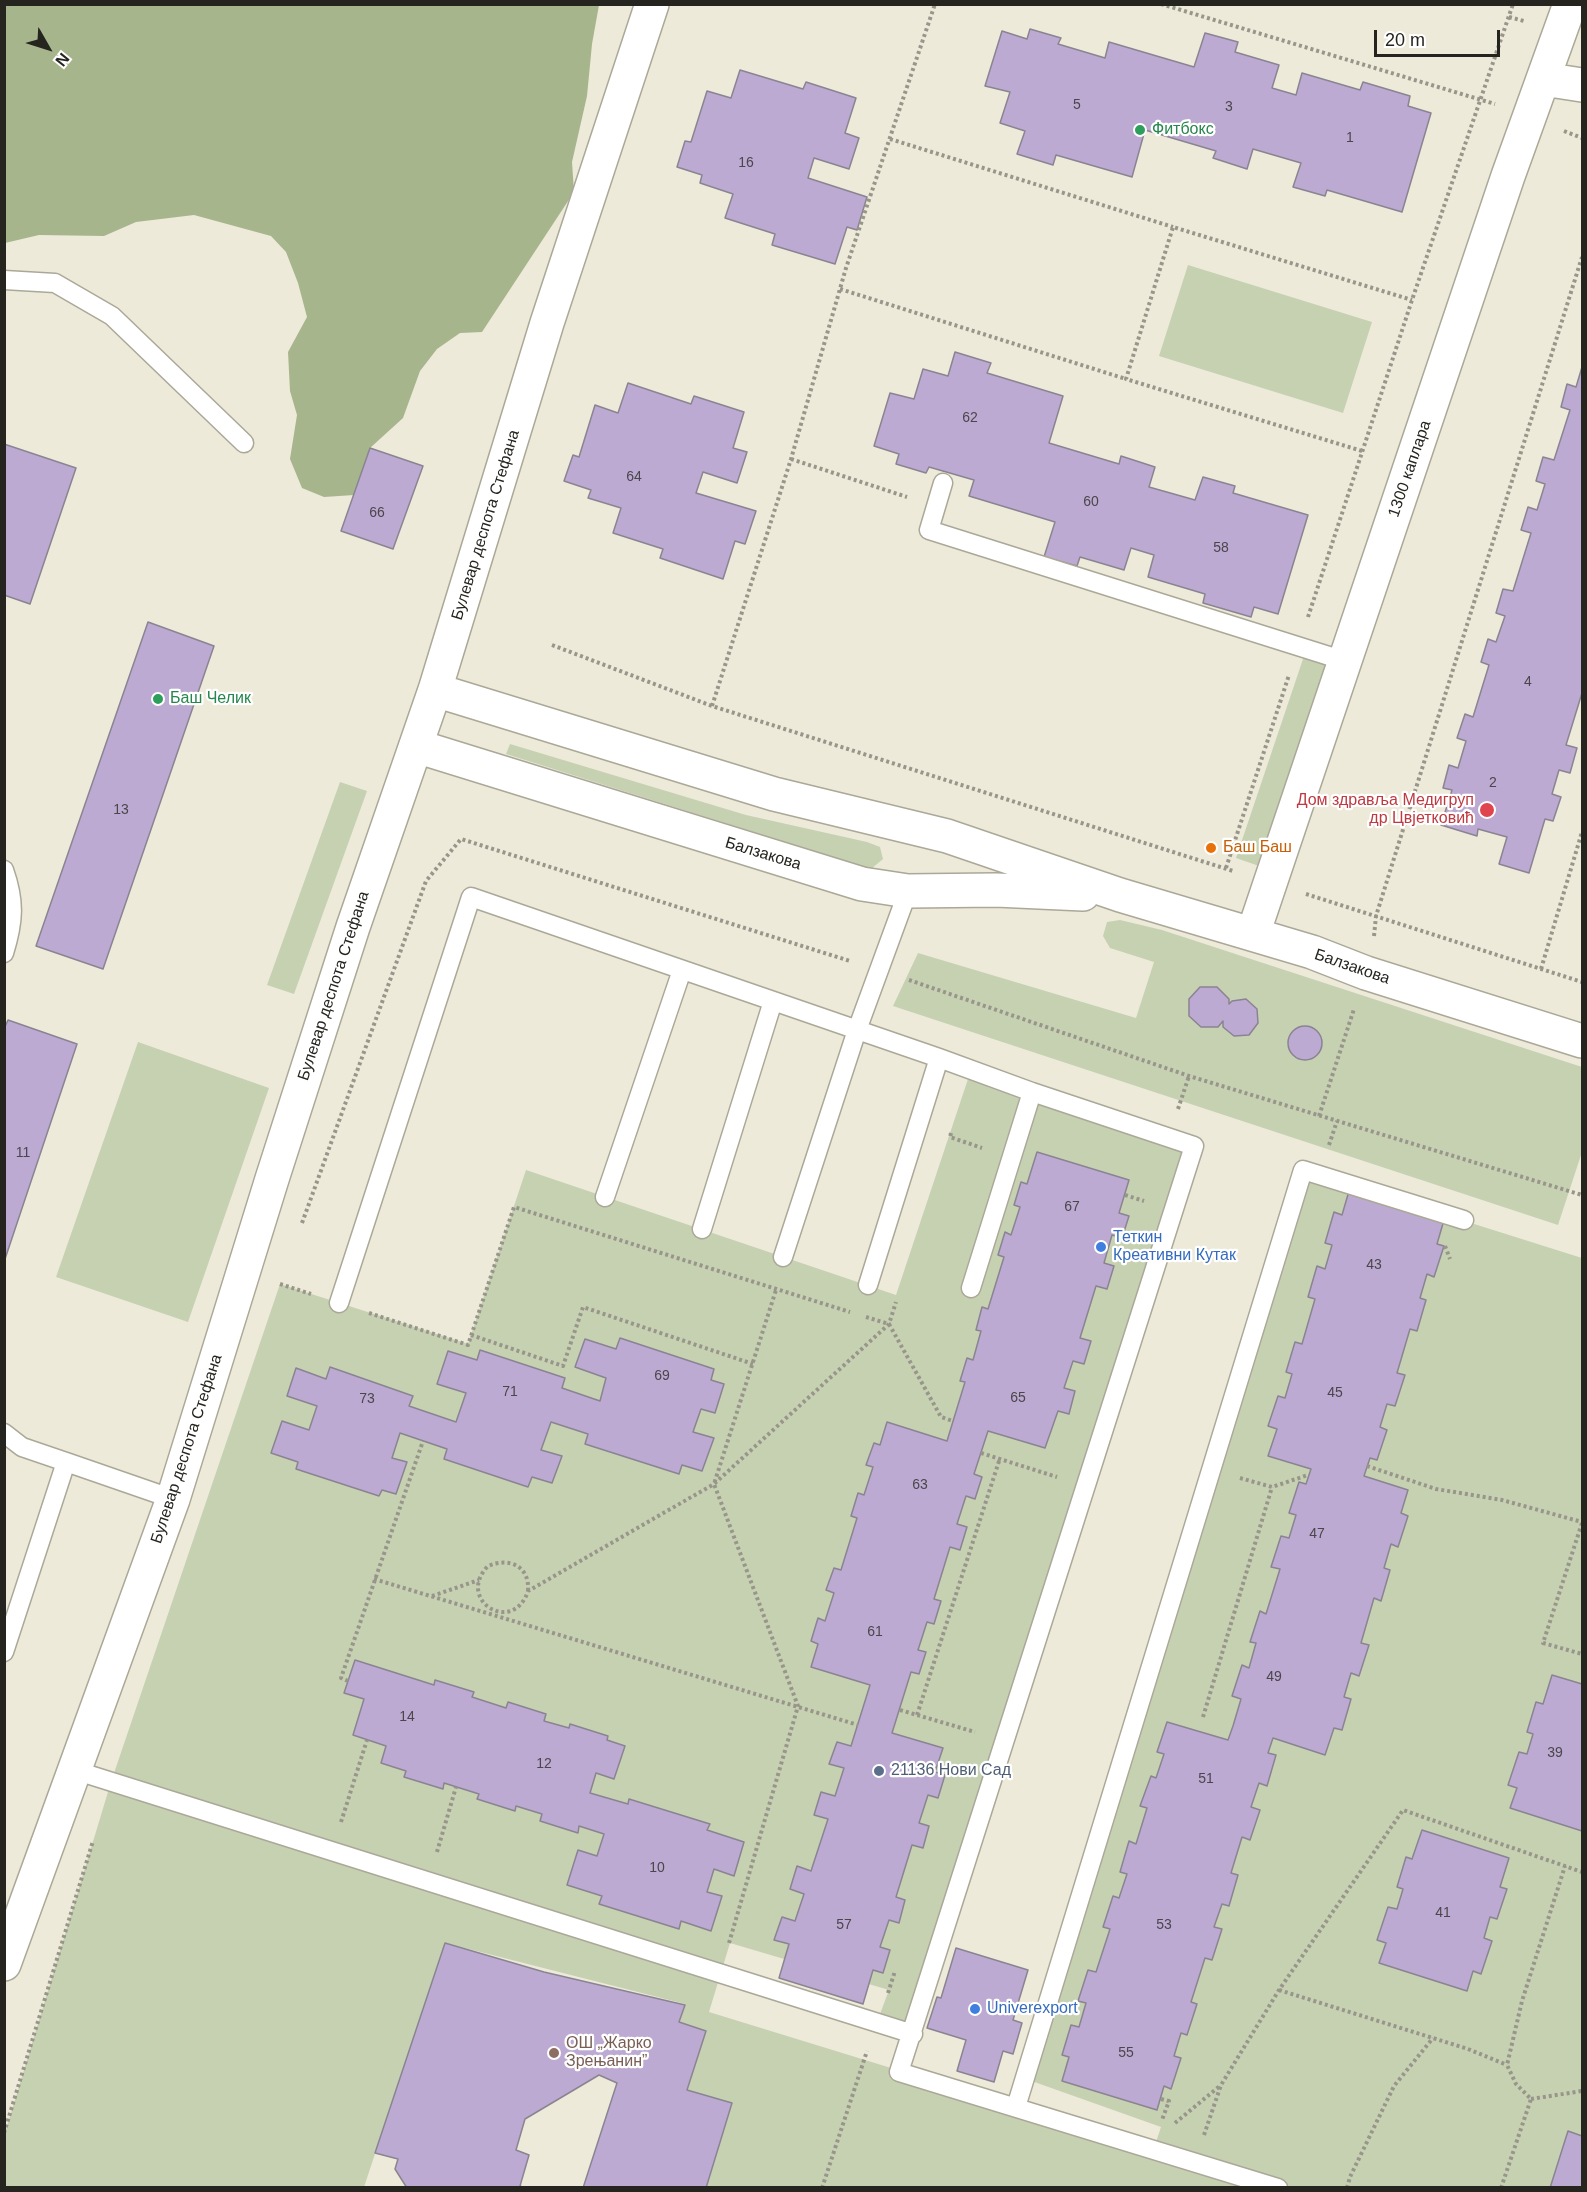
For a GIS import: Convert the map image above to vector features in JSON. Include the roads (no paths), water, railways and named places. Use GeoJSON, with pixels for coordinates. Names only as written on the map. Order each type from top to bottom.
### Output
{"type":"FeatureCollection","features":[{"type":"Feature","properties":{"kind":"street","name":"Булевар деспота Стефана"},"geometry":{"type":"LineString","coordinates":[[6,1951],[173,1498],[234,1296],[353,927],[435,690],[547,323],[652,4]]}},
{"type":"Feature","properties":{"kind":"street","name":"1300 каплара"},"geometry":{"type":"LineString","coordinates":[[1253,934],[1529,117],[1570,4]]}},
{"type":"Feature","properties":{"kind":"street"},"geometry":{"type":"LineString","coordinates":[[1543,79],[1582,85]]}},
{"type":"Feature","properties":{"kind":"street","name":"Балзакова"},"geometry":{"type":"LineString","coordinates":[[435,690],[774,794],[947,836],[1120,895],[1312,952],[1366,973],[1582,1041]]}},
{"type":"Feature","properties":{"kind":"street","name":"Балзакова"},"geometry":{"type":"LineString","coordinates":[[416,746],[862,884],[908,891],[996,890],[1120,895]]}},
{"type":"Feature","properties":{"kind":"lane"},"geometry":{"type":"LineString","coordinates":[[4,280],[55,283],[112,316],[244,443]]}},
{"type":"Feature","properties":{"kind":"lane"},"geometry":{"type":"LineString","coordinates":[[943,483],[929,530],[1345,661]]}},
{"type":"Feature","properties":{"kind":"lane"},"geometry":{"type":"LineString","coordinates":[[4,870],[11,889],[12,928],[4,953]]}},
{"type":"Feature","properties":{"kind":"lane"},"geometry":{"type":"LineString","coordinates":[[783,1257],[857,1030],[908,891]]}},
{"type":"Feature","properties":{"kind":"lane"},"geometry":{"type":"LineString","coordinates":[[339,1303],[471,897],[1194,1146],[913,2034],[899,2072],[1278,2187]]}},
{"type":"Feature","properties":{"kind":"lane"},"geometry":{"type":"LineString","coordinates":[[605,1197],[681,970]]}},
{"type":"Feature","properties":{"kind":"lane"},"geometry":{"type":"LineString","coordinates":[[702,1229],[773,1001]]}},
{"type":"Feature","properties":{"kind":"lane"},"geometry":{"type":"LineString","coordinates":[[868,1285],[939,1058]]}},
{"type":"Feature","properties":{"kind":"lane"},"geometry":{"type":"LineString","coordinates":[[971,1288],[1032,1092]]}},
{"type":"Feature","properties":{"kind":"lane"},"geometry":{"type":"LineString","coordinates":[[1016,2107],[1304,1170],[1464,1220]]}},
{"type":"Feature","properties":{"kind":"lane"},"geometry":{"type":"LineString","coordinates":[[4,1433],[22,1447],[173,1498]]}},
{"type":"Feature","properties":{"kind":"lane"},"geometry":{"type":"LineString","coordinates":[[4,1652],[66,1462]]}},
{"type":"Feature","properties":{"kind":"lane"},"geometry":{"type":"LineString","coordinates":[[74,1770],[913,2034]]}},
{"type":"Feature","properties":{"kind":"place","name":"Фитбокс"},"geometry":{"type":"Point","coordinates":[1140,130]}},
{"type":"Feature","properties":{"kind":"place","name":"Баш Челик"},"geometry":{"type":"Point","coordinates":[158,699]}},
{"type":"Feature","properties":{"kind":"place","name":"Дом здравља Медигруп др Цвјетковић"},"geometry":{"type":"Point","coordinates":[1487,810]}},
{"type":"Feature","properties":{"kind":"place","name":"Баш Баш"},"geometry":{"type":"Point","coordinates":[1211,848]}},
{"type":"Feature","properties":{"kind":"place","name":"Теткин Креативни Кутак"},"geometry":{"type":"Point","coordinates":[1101,1247]}},
{"type":"Feature","properties":{"kind":"place","name":"21136 Нови Сад"},"geometry":{"type":"Point","coordinates":[879,1771]}},
{"type":"Feature","properties":{"kind":"place","name":"Univerexport"},"geometry":{"type":"Point","coordinates":[975,2009]}},
{"type":"Feature","properties":{"kind":"place","name":"ОШ „Жарко Зрењанин”"},"geometry":{"type":"Point","coordinates":[554,2053]}}]}
